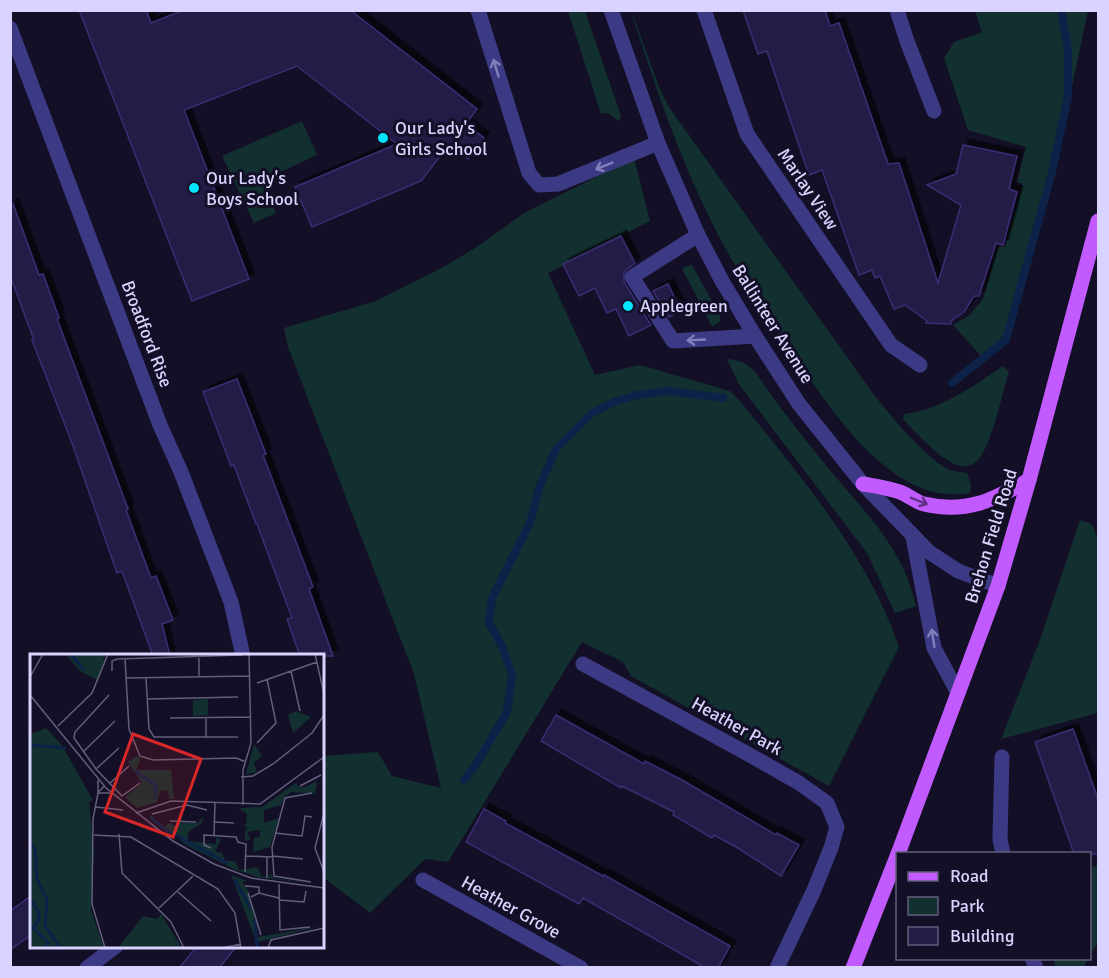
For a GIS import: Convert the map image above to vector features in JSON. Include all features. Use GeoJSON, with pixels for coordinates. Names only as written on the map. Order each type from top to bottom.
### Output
{"type":"FeatureCollection","features":[{"type":"Feature","properties":{"kind":"main road","name":"Brehon Field Road"},"geometry":{"type":"LineString","coordinates":[[899,852],[998,586],[1029,480],[1098,221]]}},
{"type":"Feature","properties":{"kind":"main road"},"geometry":{"type":"LineString","coordinates":[[863,484],[900,492],[922,503],[948,508],[978,505],[1029,480]]}},
{"type":"Feature","properties":{"kind":"main road","name":"Brehon Field Road"},"geometry":{"type":"LineString","coordinates":[[853,968],[896,859]]}},
{"type":"Feature","properties":{"kind":"street"},"geometry":{"type":"LineString","coordinates":[[478,10],[529,173],[538,185],[558,184],[658,143]]}},
{"type":"Feature","properties":{"kind":"street","name":"Ballinteer Avenue"},"geometry":{"type":"LineString","coordinates":[[611,10],[658,143],[698,235],[722,281],[799,404],[863,484],[929,552],[949,566],[998,586]]}},
{"type":"Feature","properties":{"kind":"street","name":"Marlay View"},"geometry":{"type":"LineString","coordinates":[[704,10],[747,134],[891,345],[920,365]]}},
{"type":"Feature","properties":{"kind":"street"},"geometry":{"type":"LineString","coordinates":[[897,10],[934,111]]}},
{"type":"Feature","properties":{"kind":"street","name":"Broadford Rise"},"geometry":{"type":"LineString","coordinates":[[10,28],[160,425],[181,472],[231,602],[243,654]]}},
{"type":"Feature","properties":{"kind":"street"},"geometry":{"type":"LineString","coordinates":[[698,235],[632,277],[673,341],[755,336]]}},
{"type":"Feature","properties":{"kind":"street"},"geometry":{"type":"LineString","coordinates":[[913,536],[934,648],[957,691]]}},
{"type":"Feature","properties":{"kind":"street","name":"Heather Park"},"geometry":{"type":"LineString","coordinates":[[583,664],[778,772],[827,803],[837,827],[831,848],[777,968]]}},
{"type":"Feature","properties":{"kind":"street"},"geometry":{"type":"LineString","coordinates":[[1002,757],[1000,839],[1003,852]]}},
{"type":"Feature","properties":{"kind":"street","name":"Heather Grove"},"geometry":{"type":"LineString","coordinates":[[423,880],[581,968]]}},
{"type":"Feature","properties":{"kind":"street"},"geometry":{"type":"LineString","coordinates":[[87,968],[113,948]]}},
{"type":"Feature","properties":{"kind":"green space"},"geometry":{"type":"Polygon","coordinates":[[[568,11],[585,11],[621,116],[619,121],[607,113],[601,114],[568,11]]]}},
{"type":"Feature","properties":{"kind":"green space"},"geometry":{"type":"Polygon","coordinates":[[[975,11],[1088,11],[1056,162],[1010,331],[981,356],[953,325],[970,315],[983,299],[998,246],[1005,247],[1023,184],[1017,182],[1026,147],[968,130],[944,58],[954,42],[982,32],[975,11]]]}},
{"type":"Feature","properties":{"kind":"green space"},"geometry":{"type":"Polygon","coordinates":[[[632,15],[659,87],[669,107],[874,395],[921,449],[943,466],[953,471],[967,473],[971,485],[970,493],[937,493],[920,488],[888,469],[844,426],[819,392],[752,293],[712,223],[678,147],[632,15]]]}},
{"type":"Feature","properties":{"kind":"green space"},"geometry":{"type":"Polygon","coordinates":[[[302,121],[317,155],[263,180],[276,213],[254,223],[222,156],[302,121]]]}},
{"type":"Feature","properties":{"kind":"green space"},"geometry":{"type":"Polygon","coordinates":[[[634,158],[650,221],[548,273],[595,375],[640,365],[730,391],[809,487],[851,548],[885,613],[899,647],[829,786],[631,676],[623,662],[582,642],[448,862],[425,859],[370,913],[324,878],[324,756],[378,752],[392,776],[441,788],[414,674],[288,347],[284,328],[376,301],[477,247],[524,213],[634,158]]]}},
{"type":"Feature","properties":{"kind":"green space"},"geometry":{"type":"Polygon","coordinates":[[[691,265],[720,315],[720,322],[712,327],[682,268],[691,265]]]}},
{"type":"Feature","properties":{"kind":"green space"},"geometry":{"type":"Polygon","coordinates":[[[727,359],[743,363],[756,373],[804,438],[884,535],[903,568],[916,606],[895,613],[867,553],[738,383],[727,359]]]}},
{"type":"Feature","properties":{"kind":"green space"},"geometry":{"type":"Polygon","coordinates":[[[1003,366],[1009,372],[992,431],[983,453],[972,464],[961,466],[946,459],[903,419],[904,414],[931,408],[956,396],[1003,366]]]}},
{"type":"Feature","properties":{"kind":"green space"},"geometry":{"type":"Polygon","coordinates":[[[1080,520],[1092,524],[1098,539],[1098,713],[1001,739],[1041,637],[1080,520]]]}},
{"type":"Feature","properties":{"kind":"green space"},"geometry":{"type":"Polygon","coordinates":[[[1098,865],[1098,942],[1091,954],[1091,868],[1098,865]]]}},
{"type":"Feature","properties":{"kind":"green space"},"geometry":{"type":"Polygon","coordinates":[[[1053,960],[1087,960],[1083,968],[1056,967],[1053,960]]]}},
{"type":"Feature","properties":{"kind":"building"},"geometry":{"type":"Polygon","coordinates":[[[79,10],[146,10],[151,23],[184,10],[350,10],[477,109],[466,124],[484,138],[468,159],[449,145],[421,181],[312,227],[295,187],[397,144],[297,66],[184,110],[249,279],[192,301],[79,10]]]}},
{"type":"Feature","properties":{"kind":"building"},"geometry":{"type":"Polygon","coordinates":[[[743,10],[825,10],[830,26],[839,23],[888,164],[899,163],[938,283],[961,205],[927,185],[956,174],[963,145],[1017,156],[1009,189],[1017,192],[1003,245],[996,243],[979,296],[974,296],[964,312],[951,321],[951,324],[926,323],[927,321],[905,305],[894,309],[880,276],[875,278],[872,270],[859,275],[822,170],[809,175],[767,51],[758,54],[743,10]]]}},
{"type":"Feature","properties":{"kind":"building"},"geometry":{"type":"Polygon","coordinates":[[[13,204],[39,275],[43,274],[59,318],[57,319],[128,509],[126,510],[151,578],[156,576],[173,620],[162,624],[170,654],[152,654],[122,571],[117,573],[72,443],[32,340],[34,340],[10,275],[10,205],[13,204]]]}},
{"type":"Feature","properties":{"kind":"building"},"geometry":{"type":"Polygon","coordinates":[[[621,236],[635,263],[624,272],[624,282],[651,325],[629,336],[616,309],[607,313],[595,288],[579,296],[563,264],[621,236]]]}},
{"type":"Feature","properties":{"kind":"building"},"geometry":{"type":"Polygon","coordinates":[[[668,284],[681,311],[669,317],[653,291],[668,284]]]}},
{"type":"Feature","properties":{"kind":"building"},"geometry":{"type":"Polygon","coordinates":[[[237,379],[313,587],[309,589],[333,656],[299,654],[287,619],[292,618],[234,465],[231,466],[203,392],[237,379]]]}},
{"type":"Feature","properties":{"kind":"building"},"geometry":{"type":"Polygon","coordinates":[[[556,715],[644,764],[645,761],[682,780],[776,835],[777,833],[799,845],[781,876],[738,848],[714,835],[712,838],[673,815],[674,812],[622,786],[621,788],[541,741],[556,715]]]}},
{"type":"Feature","properties":{"kind":"building"},"geometry":{"type":"Polygon","coordinates":[[[1073,729],[1098,799],[1098,854],[1073,852],[1035,742],[1073,729]]]}},
{"type":"Feature","properties":{"kind":"building"},"geometry":{"type":"Polygon","coordinates":[[[484,809],[506,821],[505,823],[604,875],[730,946],[718,968],[706,968],[583,898],[579,904],[466,842],[484,809]]]}},
{"type":"Feature","properties":{"kind":"building"},"geometry":{"type":"Polygon","coordinates":[[[30,896],[30,935],[10,950],[10,911],[30,896]]]}},
{"type":"Feature","properties":{"kind":"building"},"geometry":{"type":"Polygon","coordinates":[[[195,948],[235,948],[219,968],[179,968],[195,948]]]}},
{"type":"Feature","properties":{"kind":"waterway"},"geometry":{"type":"LineString","coordinates":[[952,383],[1006,340],[1052,172],[1068,97],[1068,49],[1061,10]]}},
{"type":"Feature","properties":{"kind":"waterway"},"geometry":{"type":"LineString","coordinates":[[464,780],[507,712],[512,675],[502,646],[489,623],[492,598],[530,523],[539,488],[556,449],[592,413],[616,401],[636,395],[671,391],[723,398]]}},
{"type":"Feature","properties":{"kind":"place","name":"Our Lady's Girls School"},"geometry":{"type":"Point","coordinates":[383,138]}},
{"type":"Feature","properties":{"kind":"place","name":"Our Lady's Boys School"},"geometry":{"type":"Point","coordinates":[194,188]}},
{"type":"Feature","properties":{"kind":"place","name":"Applegreen"},"geometry":{"type":"Point","coordinates":[628,306]}}]}
